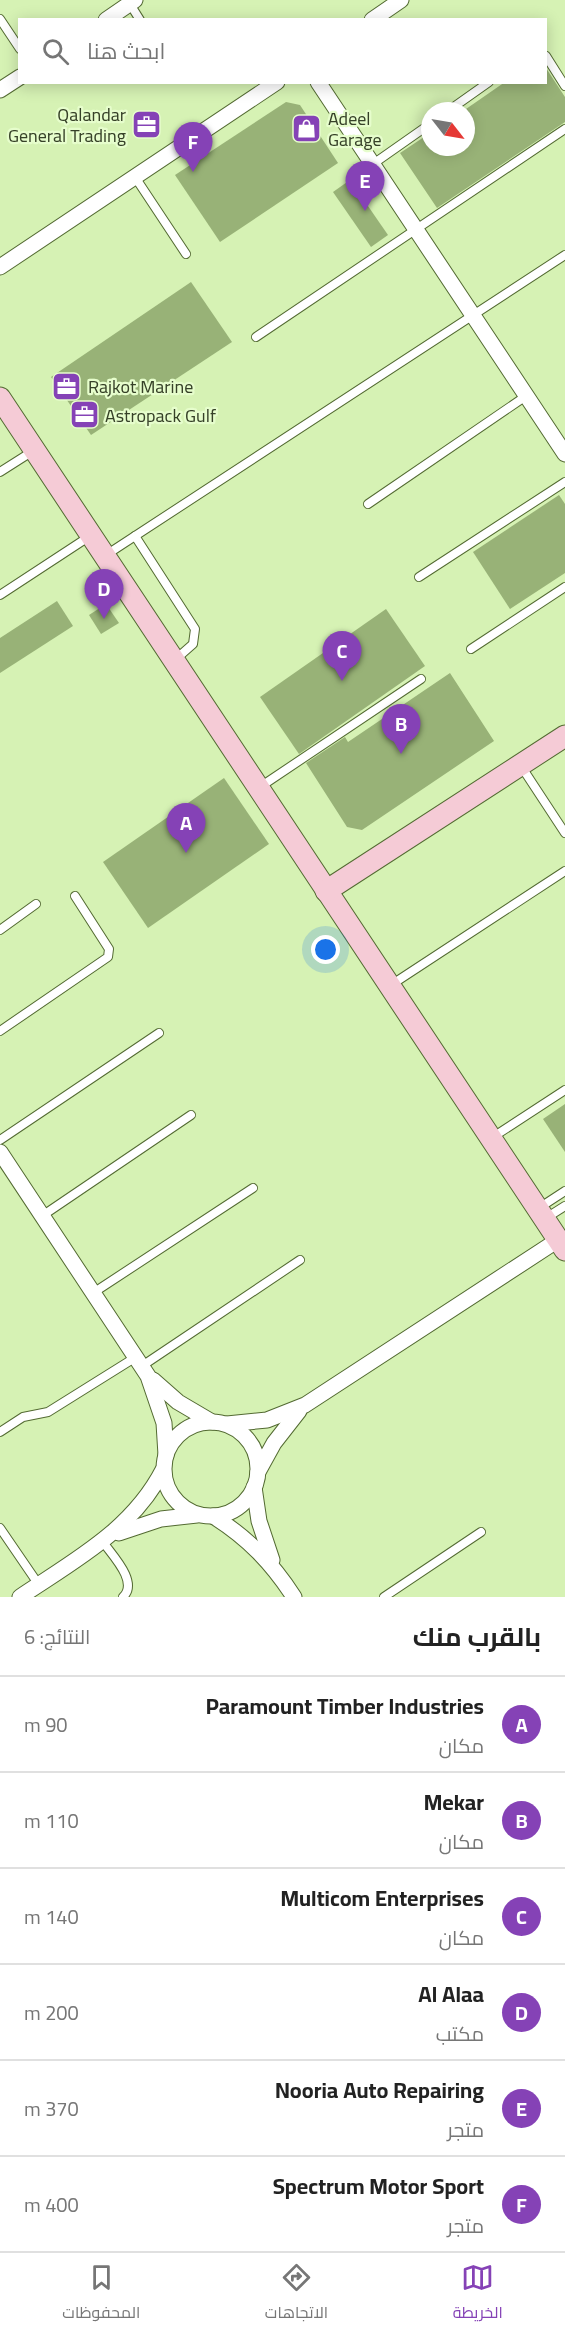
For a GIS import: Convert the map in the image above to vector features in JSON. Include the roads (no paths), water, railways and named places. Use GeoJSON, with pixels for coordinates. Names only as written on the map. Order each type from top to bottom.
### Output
{"type":"FeatureCollection","features":[{"type":"Feature","properties":{"kind":"street"},"geometry":{"type":"LineString","coordinates":[[375,18],[401,0]]}},
{"type":"Feature","properties":{"kind":"street"},"geometry":{"type":"LineString","coordinates":[[109,18],[132,2]]}},
{"type":"Feature","properties":{"kind":"street"},"geometry":{"type":"LineString","coordinates":[[0,90],[18,78]]}},
{"type":"Feature","properties":{"kind":"street"},"geometry":{"type":"LineString","coordinates":[[0,267],[274,84]]}},
{"type":"Feature","properties":{"kind":"street"},"geometry":{"type":"LineString","coordinates":[[319,84],[565,454]]}},
{"type":"Feature","properties":{"kind":"street"},"geometry":{"type":"LineString","coordinates":[[0,398],[562,1245],[305,1405],[267,1420],[194,1425],[179,1434],[140,1507],[106,1540],[20,1597]]}},
{"type":"Feature","properties":{"kind":"street"},"geometry":{"type":"LineString","coordinates":[[326,891],[565,736]]}},
{"type":"Feature","properties":{"kind":"street"},"geometry":{"type":"LineString","coordinates":[[0,1152],[142,1367],[162,1414],[164,1462],[170,1493],[177,1503],[206,1515],[241,1534],[276,1569]]}},
{"type":"Feature","properties":{"kind":"street"},"geometry":{"type":"LineString","coordinates":[[142,1367],[178,1402],[247,1438],[253,1449],[263,1537],[276,1569],[294,1597]]}},
{"type":"Feature","properties":{"kind":"street"},"geometry":{"type":"LineString","coordinates":[[106,1540],[161,1519],[206,1515],[238,1508],[256,1480],[273,1443],[305,1405]]}},
{"type":"Feature","properties":{"kind":"lane"},"geometry":{"type":"LineString","coordinates":[[132,2],[139,18]]}},
{"type":"Feature","properties":{"kind":"lane"},"geometry":{"type":"LineString","coordinates":[[0,19],[18,46]]}},
{"type":"Feature","properties":{"kind":"lane"},"geometry":{"type":"LineString","coordinates":[[547,58],[565,86]]}},
{"type":"Feature","properties":{"kind":"lane"},"geometry":{"type":"LineString","coordinates":[[461,102],[486,84]]}},
{"type":"Feature","properties":{"kind":"lane"},"geometry":{"type":"LineString","coordinates":[[256,337],[565,129]]}},
{"type":"Feature","properties":{"kind":"lane"},"geometry":{"type":"LineString","coordinates":[[372,164],[421,130]]}},
{"type":"Feature","properties":{"kind":"lane"},"geometry":{"type":"LineString","coordinates":[[135,177],[186,254]]}},
{"type":"Feature","properties":{"kind":"lane"},"geometry":{"type":"LineString","coordinates":[[105,556],[565,255]]}},
{"type":"Feature","properties":{"kind":"lane"},"geometry":{"type":"LineString","coordinates":[[368,504],[526,396]]}},
{"type":"Feature","properties":{"kind":"lane"},"geometry":{"type":"LineString","coordinates":[[0,472],[34,450]]}},
{"type":"Feature","properties":{"kind":"lane"},"geometry":{"type":"LineString","coordinates":[[419,577],[565,482]]}},
{"type":"Feature","properties":{"kind":"lane"},"geometry":{"type":"LineString","coordinates":[[0,595],[91,535]]}},
{"type":"Feature","properties":{"kind":"lane"},"geometry":{"type":"LineString","coordinates":[[135,536],[195,629],[193,644],[174,661]]}},
{"type":"Feature","properties":{"kind":"lane"},"geometry":{"type":"LineString","coordinates":[[471,649],[565,587]]}},
{"type":"Feature","properties":{"kind":"lane"},"geometry":{"type":"LineString","coordinates":[[258,788],[421,680]]}},
{"type":"Feature","properties":{"kind":"lane"},"geometry":{"type":"LineString","coordinates":[[520,765],[565,833]]}},
{"type":"Feature","properties":{"kind":"lane"},"geometry":{"type":"LineString","coordinates":[[389,986],[565,872]]}},
{"type":"Feature","properties":{"kind":"lane"},"geometry":{"type":"LineString","coordinates":[[0,1031],[108,957],[109,949],[75,896]]}},
{"type":"Feature","properties":{"kind":"lane"},"geometry":{"type":"LineString","coordinates":[[0,930],[36,904]]}},
{"type":"Feature","properties":{"kind":"lane"},"geometry":{"type":"LineString","coordinates":[[0,1140],[159,1033]]}},
{"type":"Feature","properties":{"kind":"lane"},"geometry":{"type":"LineString","coordinates":[[491,1138],[565,1090]]}},
{"type":"Feature","properties":{"kind":"lane"},"geometry":{"type":"LineString","coordinates":[[42,1216],[191,1115]]}},
{"type":"Feature","properties":{"kind":"lane"},"geometry":{"type":"LineString","coordinates":[[93,1293],[253,1188]]}},
{"type":"Feature","properties":{"kind":"lane"},"geometry":{"type":"LineString","coordinates":[[541,1214],[565,1191]]}},
{"type":"Feature","properties":{"kind":"lane"},"geometry":{"type":"LineString","coordinates":[[541,1214],[565,1206]]}},
{"type":"Feature","properties":{"kind":"lane"},"geometry":{"type":"LineString","coordinates":[[0,1432],[23,1418],[48,1412],[142,1367],[300,1260]]}},
{"type":"Feature","properties":{"kind":"lane"},"geometry":{"type":"LineString","coordinates":[[0,1528],[39,1585]]}},
{"type":"Feature","properties":{"kind":"lane"},"geometry":{"type":"LineString","coordinates":[[384,1597],[481,1532]]}},
{"type":"Feature","properties":{"kind":"lane"},"geometry":{"type":"LineString","coordinates":[[106,1540],[129,1582],[129,1590],[123,1597]]}},
{"type":"Feature","properties":{"kind":"place","name":"Qalandar General Trading"},"geometry":{"type":"Point","coordinates":[147,124]}},
{"type":"Feature","properties":{"kind":"place","name":"Adeel Garage"},"geometry":{"type":"Point","coordinates":[307,128]}},
{"type":"Feature","properties":{"kind":"place","name":"Spectrum Motor Sport"},"geometry":{"type":"Point","coordinates":[193,172]}},
{"type":"Feature","properties":{"kind":"place","name":"Nooria Auto Repairing"},"geometry":{"type":"Point","coordinates":[365,211]}},
{"type":"Feature","properties":{"kind":"place","name":"Rajkot Marine"},"geometry":{"type":"Point","coordinates":[67,386]}},
{"type":"Feature","properties":{"kind":"place","name":"Astropack Gulf"},"geometry":{"type":"Point","coordinates":[84,415]}},
{"type":"Feature","properties":{"kind":"place","name":"Al Alaa"},"geometry":{"type":"Point","coordinates":[104,619]}},
{"type":"Feature","properties":{"kind":"place","name":"Multicom Enterprises"},"geometry":{"type":"Point","coordinates":[342,681]}},
{"type":"Feature","properties":{"kind":"place","name":"Mekar"},"geometry":{"type":"Point","coordinates":[401,754]}},
{"type":"Feature","properties":{"kind":"place","name":"Paramount Timber Industries"},"geometry":{"type":"Point","coordinates":[186,853]}}]}
